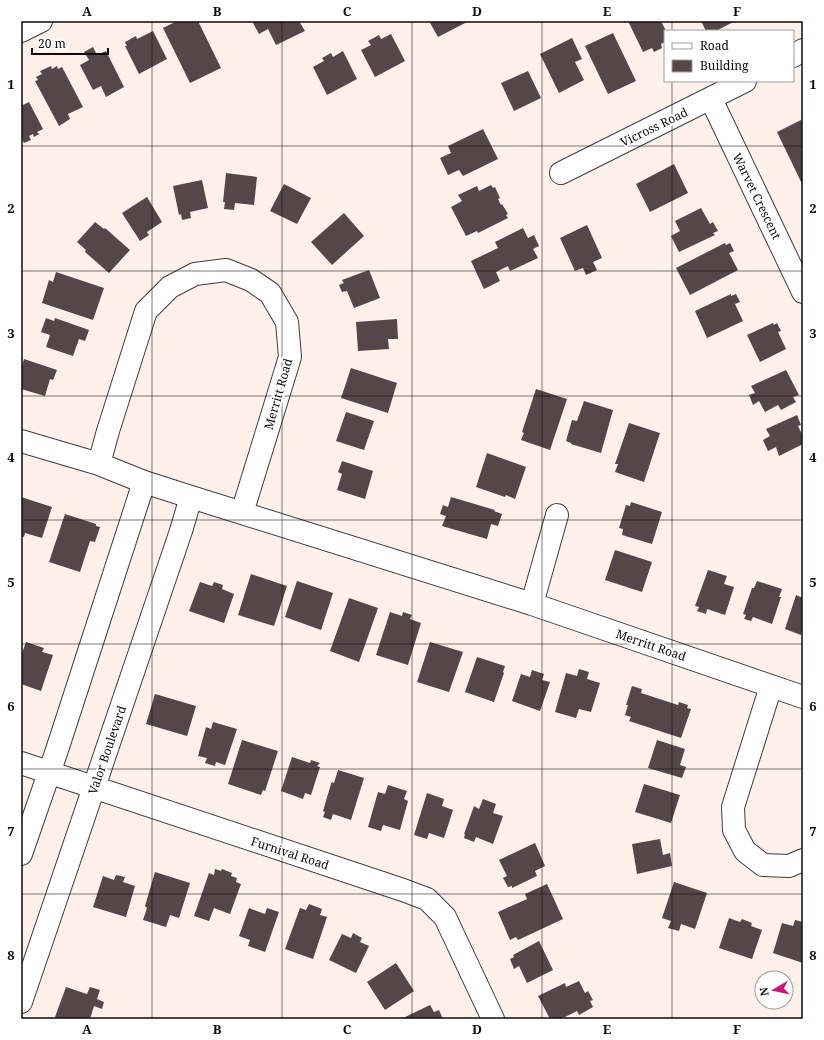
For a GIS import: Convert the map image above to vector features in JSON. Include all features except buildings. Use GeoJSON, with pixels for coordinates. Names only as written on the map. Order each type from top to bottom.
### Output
{"type":"FeatureCollection","features":[{"type":"Feature","properties":{"kind":"street"},"geometry":{"type":"LineString","coordinates":[[21,31],[41,21]]}},
{"type":"Feature","properties":{"kind":"street"},"geometry":{"type":"LineString","coordinates":[[794,55],[803,50]]}},
{"type":"Feature","properties":{"kind":"street","name":"Vicross Road"},"geometry":{"type":"LineString","coordinates":[[562,173],[743,82]]}},
{"type":"Feature","properties":{"kind":"street","name":"Warvet Crescent"},"geometry":{"type":"LineString","coordinates":[[711,99],[803,292]]}},
{"type":"Feature","properties":{"kind":"street","name":"Merritt Road"},"geometry":{"type":"LineString","coordinates":[[99,464],[146,311],[170,287],[195,274],[226,270],[251,280],[270,293],[288,322],[290,357],[242,513]]}},
{"type":"Feature","properties":{"kind":"street","name":"Merritt Road"},"geometry":{"type":"LineString","coordinates":[[21,441],[99,464],[144,482],[532,604],[803,697]]}},
{"type":"Feature","properties":{"kind":"street"},"geometry":{"type":"LineString","coordinates":[[21,854],[144,482]]}},
{"type":"Feature","properties":{"kind":"street","name":"Valor Boulevard"},"geometry":{"type":"LineString","coordinates":[[21,1002],[191,497]]}},
{"type":"Feature","properties":{"kind":"street"},"geometry":{"type":"LineString","coordinates":[[532,604],[557,514]]}},
{"type":"Feature","properties":{"kind":"street"},"geometry":{"type":"LineString","coordinates":[[771,686],[733,807],[734,830],[745,851],[763,865],[788,866],[803,860]]}},
{"type":"Feature","properties":{"kind":"street","name":"Furnival Road"},"geometry":{"type":"LineString","coordinates":[[21,763],[396,887],[427,899],[445,917],[493,1019]]}}]}
